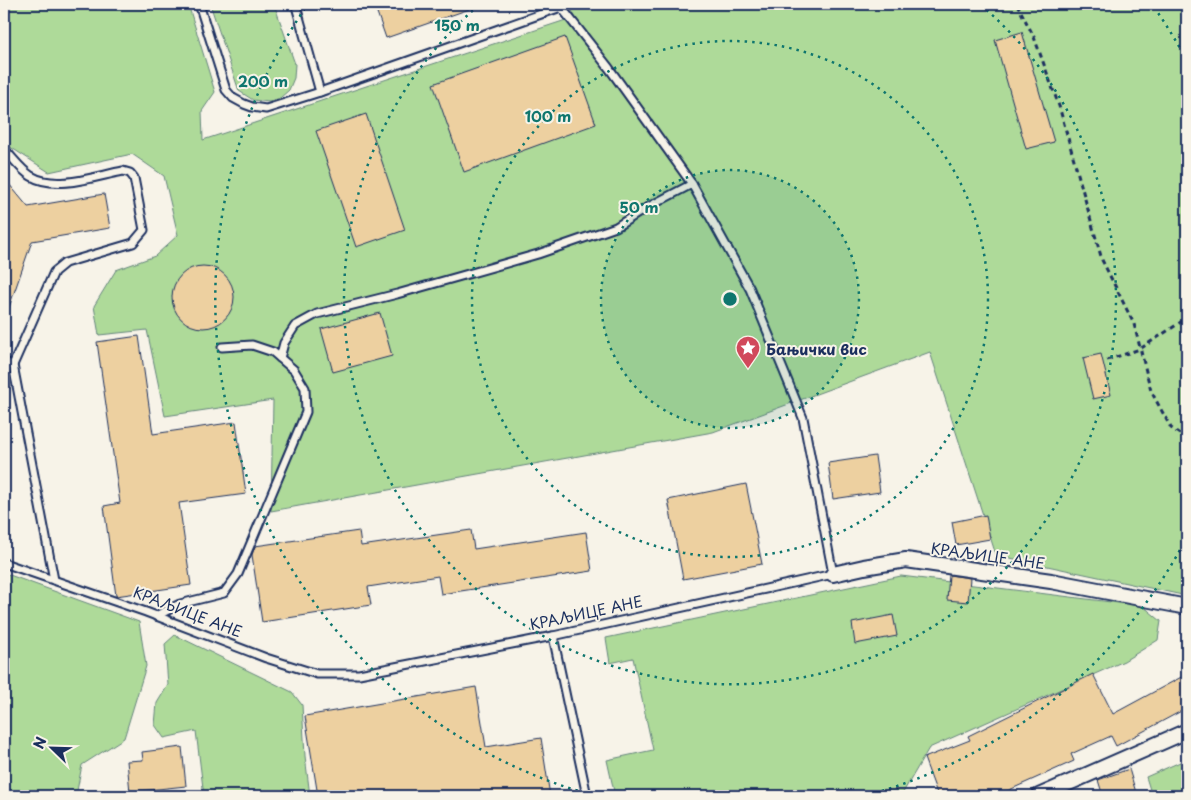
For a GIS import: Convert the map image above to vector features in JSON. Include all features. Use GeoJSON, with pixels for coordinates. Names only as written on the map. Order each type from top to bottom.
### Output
{"type":"FeatureCollection","features":[{"type":"Feature","properties":{"kind":"street","name":"КРАЉИЦЕ АНЕ"},"geometry":{"type":"LineString","coordinates":[[832,574],[906,560],[1051,581],[1187,607]]}},
{"type":"Feature","properties":{"kind":"street"},"geometry":{"type":"LineString","coordinates":[[1039,796],[1187,731]]}},
{"type":"Feature","properties":{"kind":"lane"},"geometry":{"type":"LineString","coordinates":[[199,4],[226,90],[233,98],[252,107],[266,109],[320,92],[560,5],[609,68],[692,184],[750,288],[803,418],[832,574]]}},
{"type":"Feature","properties":{"kind":"lane"},"geometry":{"type":"LineString","coordinates":[[296,6],[320,92]]}},
{"type":"Feature","properties":{"kind":"lane"},"geometry":{"type":"LineString","coordinates":[[4,149],[29,175],[43,182],[59,183],[122,171],[130,173],[134,178],[144,230],[133,243],[65,263],[54,272],[13,365],[54,580]]}},
{"type":"Feature","properties":{"kind":"lane"},"geometry":{"type":"LineString","coordinates":[[280,358],[284,343],[295,326],[316,314],[397,294],[538,254],[616,227],[648,207],[692,184]]}},
{"type":"Feature","properties":{"kind":"lane"},"geometry":{"type":"LineString","coordinates":[[156,616],[180,604],[224,593],[238,574],[306,412],[305,388],[294,370],[273,352],[252,345],[222,347]]}},
{"type":"Feature","properties":{"kind":"lane"},"geometry":{"type":"LineString","coordinates":[[4,362],[13,365]]}},
{"type":"Feature","properties":{"kind":"lane","name":"КРАЉИЦЕ АНЕ"},"geometry":{"type":"LineString","coordinates":[[4,562],[156,616],[266,658],[317,674],[359,674],[553,636],[832,574]]}},
{"type":"Feature","properties":{"kind":"lane"},"geometry":{"type":"LineString","coordinates":[[553,636],[587,796]]}},
{"type":"Feature","properties":{"kind":"path"},"geometry":{"type":"LineString","coordinates":[[1016,4],[1034,37],[1058,106],[1102,260],[1134,324],[1151,391],[1172,428],[1187,439]]}},
{"type":"Feature","properties":{"kind":"path"},"geometry":{"type":"LineString","coordinates":[[1107,360],[1140,349],[1187,318]]}},
{"type":"Feature","properties":{"kind":"green space"},"geometry":{"type":"Polygon","coordinates":[[[4,4],[188,4],[215,92],[202,111],[203,140],[575,17],[569,4],[1187,4],[1187,596],[996,555],[930,352],[713,432],[271,511],[273,400],[165,416],[147,330],[99,335],[94,306],[116,270],[155,256],[178,235],[164,176],[132,154],[49,172],[4,143],[4,4]]]}},
{"type":"Feature","properties":{"kind":"green space"},"geometry":{"type":"Polygon","coordinates":[[[210,4],[274,4],[295,64],[294,78],[289,90],[280,98],[269,102],[253,100],[239,91],[210,4]]]}},
{"type":"Feature","properties":{"kind":"green space"},"geometry":{"type":"Polygon","coordinates":[[[4,573],[139,622],[146,666],[124,738],[82,765],[76,796],[4,796],[4,573]]]}},
{"type":"Feature","properties":{"kind":"green space"},"geometry":{"type":"Polygon","coordinates":[[[901,576],[1143,606],[1161,621],[1158,640],[1124,661],[929,748],[901,796],[615,796],[607,760],[653,750],[633,658],[610,663],[606,638],[901,576]]]}},
{"type":"Feature","properties":{"kind":"green space"},"geometry":{"type":"Polygon","coordinates":[[[175,635],[292,692],[302,705],[310,796],[204,796],[196,731],[164,738],[155,725],[157,703],[168,685],[165,644],[175,635]]]}},
{"type":"Feature","properties":{"kind":"green space"},"geometry":{"type":"Polygon","coordinates":[[[1187,759],[1187,796],[1152,796],[1146,777],[1187,759]]]}},
{"type":"Feature","properties":{"kind":"building"},"geometry":{"type":"Polygon","coordinates":[[[374,4],[478,4],[478,6],[386,38],[374,4]]]}},
{"type":"Feature","properties":{"kind":"building"},"geometry":{"type":"Polygon","coordinates":[[[1022,32],[1054,142],[1026,149],[995,40],[1022,32]]]}},
{"type":"Feature","properties":{"kind":"building"},"geometry":{"type":"Polygon","coordinates":[[[565,37],[596,124],[464,172],[433,84],[565,37]]]}},
{"type":"Feature","properties":{"kind":"building"},"geometry":{"type":"Polygon","coordinates":[[[366,114],[405,230],[356,247],[316,131],[366,114]]]}},
{"type":"Feature","properties":{"kind":"building"},"geometry":{"type":"Polygon","coordinates":[[[4,178],[28,207],[104,194],[110,228],[32,241],[6,316],[4,316],[4,178]]]}},
{"type":"Feature","properties":{"kind":"building"},"geometry":{"type":"Polygon","coordinates":[[[203,266],[215,269],[225,275],[231,285],[234,297],[231,309],[225,319],[215,325],[203,328],[191,325],[181,319],[175,309],[172,297],[175,285],[181,275],[191,269],[203,266]]]}},
{"type":"Feature","properties":{"kind":"building"},"geometry":{"type":"Polygon","coordinates":[[[380,313],[392,356],[333,372],[321,329],[380,313]]]}},
{"type":"Feature","properties":{"kind":"building"},"geometry":{"type":"Polygon","coordinates":[[[139,336],[153,434],[236,422],[246,494],[179,503],[191,585],[116,596],[104,506],[120,503],[97,342],[139,336]]]}},
{"type":"Feature","properties":{"kind":"building"},"geometry":{"type":"Polygon","coordinates":[[[1101,354],[1111,395],[1093,399],[1083,358],[1101,354]]]}},
{"type":"Feature","properties":{"kind":"building"},"geometry":{"type":"Polygon","coordinates":[[[875,456],[880,492],[833,499],[828,463],[875,456]]]}},
{"type":"Feature","properties":{"kind":"building"},"geometry":{"type":"Polygon","coordinates":[[[746,484],[762,564],[683,579],[668,500],[746,484]]]}},
{"type":"Feature","properties":{"kind":"building"},"geometry":{"type":"Polygon","coordinates":[[[986,515],[990,539],[956,545],[952,522],[986,515]]]}},
{"type":"Feature","properties":{"kind":"building"},"geometry":{"type":"Polygon","coordinates":[[[471,530],[474,549],[586,532],[592,571],[441,594],[438,576],[368,587],[371,605],[262,622],[252,555],[255,546],[359,531],[361,546],[471,530]]]}},
{"type":"Feature","properties":{"kind":"building"},"geometry":{"type":"Polygon","coordinates":[[[949,575],[970,578],[968,602],[947,600],[949,575]]]}},
{"type":"Feature","properties":{"kind":"building"},"geometry":{"type":"Polygon","coordinates":[[[893,615],[897,636],[855,644],[852,623],[893,615]]]}},
{"type":"Feature","properties":{"kind":"building"},"geometry":{"type":"Polygon","coordinates":[[[1093,674],[1113,714],[1187,674],[1187,708],[1116,746],[1111,736],[1071,754],[1074,761],[996,796],[938,796],[924,758],[970,740],[968,736],[1093,674]]]}},
{"type":"Feature","properties":{"kind":"building"},"geometry":{"type":"Polygon","coordinates":[[[476,687],[486,747],[541,738],[550,796],[318,796],[305,716],[476,687]]]}},
{"type":"Feature","properties":{"kind":"building"},"geometry":{"type":"Polygon","coordinates":[[[182,747],[186,786],[130,792],[127,761],[143,760],[142,752],[182,747]]]}},
{"type":"Feature","properties":{"kind":"building"},"geometry":{"type":"Polygon","coordinates":[[[1129,769],[1137,796],[1103,796],[1098,780],[1129,769]]]}},
{"type":"Feature","properties":{"kind":"place","name":"Бањички вис"},"geometry":{"type":"Point","coordinates":[748,369]}}]}
